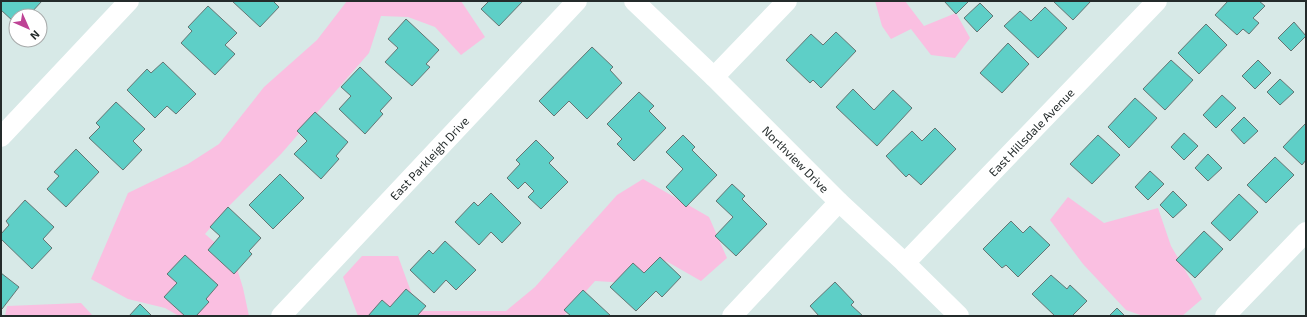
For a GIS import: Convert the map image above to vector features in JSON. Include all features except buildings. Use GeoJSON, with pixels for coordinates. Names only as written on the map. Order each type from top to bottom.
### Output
{"type":"FeatureCollection","features":[{"type":"Feature","properties":{"kind":"street"},"geometry":{"type":"LineString","coordinates":[[1,137],[129,1]]}},
{"type":"Feature","properties":{"kind":"street","name":"East Parkleigh Drive"},"geometry":{"type":"LineString","coordinates":[[281,316],[578,1]]}},
{"type":"Feature","properties":{"kind":"street","name":"Northview Drive"},"geometry":{"type":"LineString","coordinates":[[634,1],[714,77],[839,202],[960,316]]}},
{"type":"Feature","properties":{"kind":"street"},"geometry":{"type":"LineString","coordinates":[[714,77],[787,1]]}},
{"type":"Feature","properties":{"kind":"street","name":"East Hillsdale Avenue"},"geometry":{"type":"LineString","coordinates":[[905,263],[1157,1]]}},
{"type":"Feature","properties":{"kind":"street"},"geometry":{"type":"LineString","coordinates":[[732,316],[839,202]]}},
{"type":"Feature","properties":{"kind":"street"},"geometry":{"type":"LineString","coordinates":[[1225,316],[1306,232]]}},
{"type":"Feature","properties":{"kind":"shaded area"},"geometry":{"type":"Polygon","coordinates":[[[347,1],[461,1],[485,37],[461,55],[435,27],[408,17],[381,16],[369,53],[281,154],[230,205],[205,234],[234,259],[243,288],[249,316],[179,316],[165,308],[128,299],[91,279],[128,193],[188,164],[219,144],[264,87],[317,40],[347,1]]]}},
{"type":"Feature","properties":{"kind":"shaded area"},"geometry":{"type":"Polygon","coordinates":[[[875,1],[905,1],[924,26],[956,13],[970,38],[955,58],[931,55],[911,29],[891,39],[882,26],[875,1]]]}},
{"type":"Feature","properties":{"kind":"shaded area"},"geometry":{"type":"Polygon","coordinates":[[[643,179],[709,217],[727,258],[701,281],[666,261],[645,284],[595,281],[564,316],[358,316],[343,277],[362,256],[398,256],[418,311],[506,311],[535,287],[617,195],[643,179]]]}},
{"type":"Feature","properties":{"kind":"shaded area"},"geometry":{"type":"Polygon","coordinates":[[[1068,197],[1104,223],[1158,208],[1171,246],[1202,299],[1182,316],[1143,316],[1126,310],[1083,264],[1050,220],[1068,197]]]}},
{"type":"Feature","properties":{"kind":"shaded area"},"geometry":{"type":"Polygon","coordinates":[[[81,303],[93,316],[5,316],[7,306],[81,303]]]}}]}
